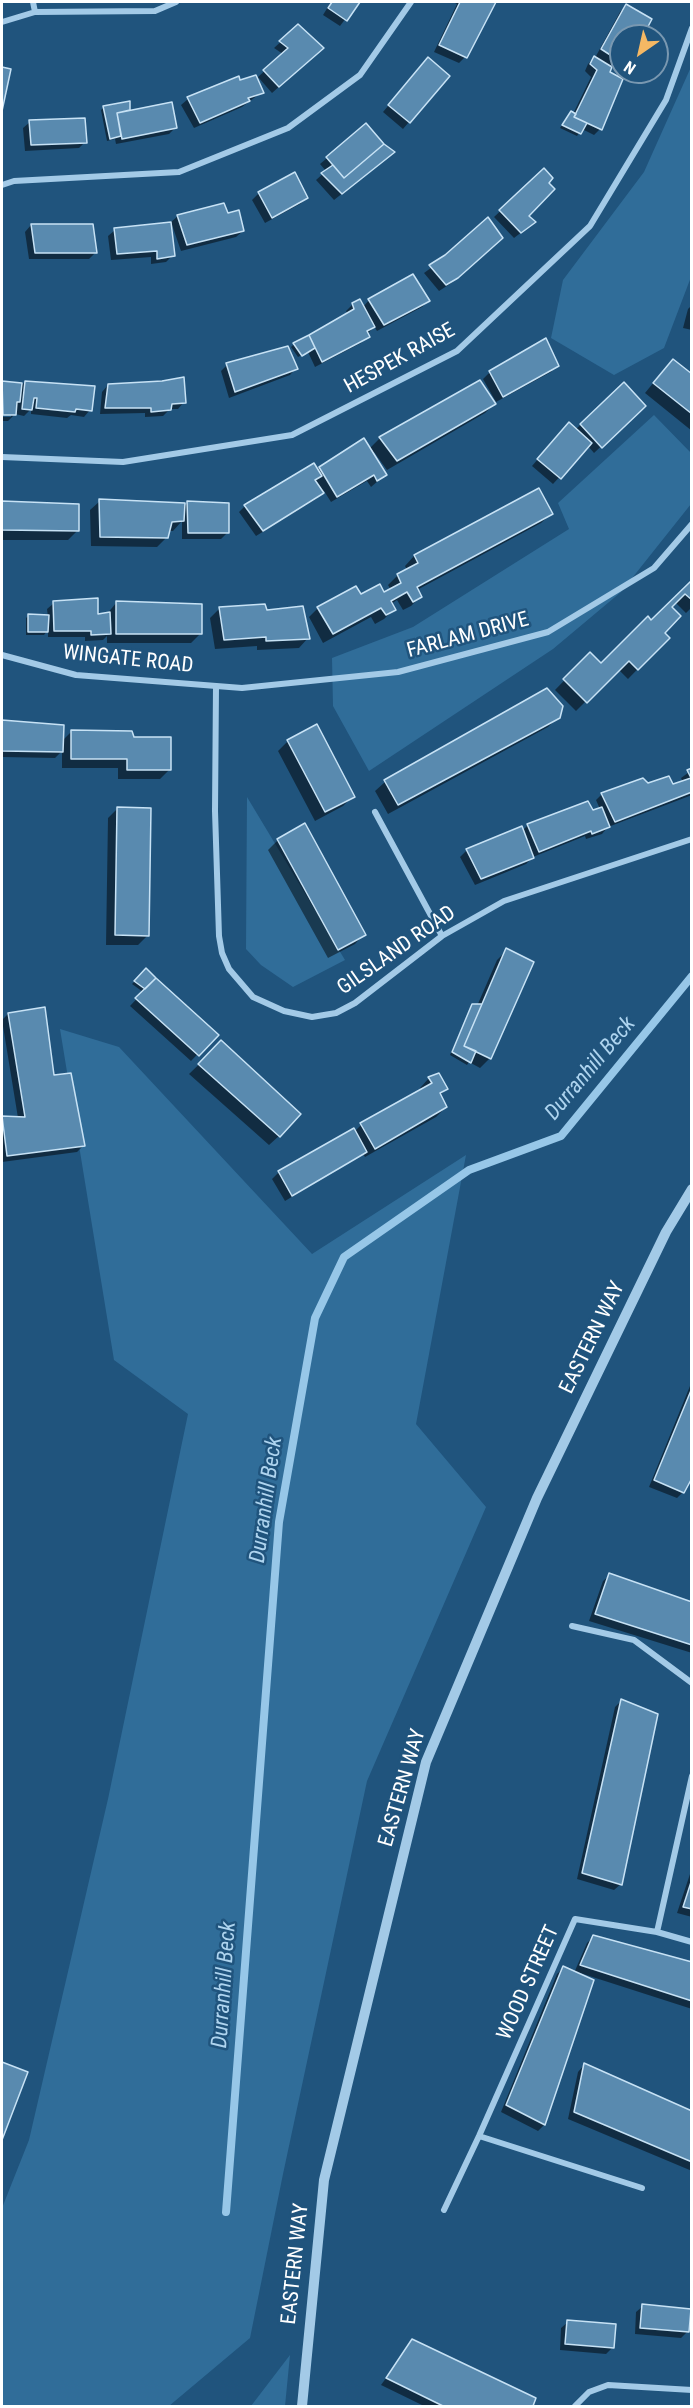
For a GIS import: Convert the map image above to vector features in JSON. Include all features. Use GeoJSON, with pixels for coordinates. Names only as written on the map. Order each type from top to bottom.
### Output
{"type":"FeatureCollection","features":[{"type":"Feature","properties":{"kind":"street"},"geometry":{"type":"LineString","coordinates":[[33,2],[35,12]]}},
{"type":"Feature","properties":{"kind":"street"},"geometry":{"type":"LineString","coordinates":[[2,22],[35,12],[154,11],[176,2]]}},
{"type":"Feature","properties":{"kind":"street"},"geometry":{"type":"LineString","coordinates":[[2,185],[14,181],[179,172],[288,128],[360,75],[411,2]]}},
{"type":"Feature","properties":{"kind":"street","name":"HESPEK RAISE"},"geometry":{"type":"LineString","coordinates":[[2,457],[123,462],[292,435],[457,351],[590,226],[666,100],[692,28]]}},
{"type":"Feature","properties":{"kind":"street","name":"FARLAM DRIVE"},"geometry":{"type":"LineString","coordinates":[[216,686],[242,688],[398,672],[548,632],[654,568],[692,524]]}},
{"type":"Feature","properties":{"kind":"street","name":"WINGATE ROAD"},"geometry":{"type":"LineString","coordinates":[[2,655],[76,675],[216,686]]}},
{"type":"Feature","properties":{"kind":"street","name":"GILSLAND ROAD"},"geometry":{"type":"LineString","coordinates":[[216,686],[215,811],[219,936],[222,953],[230,969],[253,997],[284,1011],[312,1017],[336,1013],[355,1003],[442,936],[504,901],[692,838]]}},
{"type":"Feature","properties":{"kind":"street"},"geometry":{"type":"LineString","coordinates":[[375,812],[442,936]]}},
{"type":"Feature","properties":{"kind":"street","name":"EASTERN WAY"},"geometry":{"type":"LineString","coordinates":[[302,2406],[324,2180],[426,1762],[537,1498],[666,1232],[692,1189]]}},
{"type":"Feature","properties":{"kind":"street"},"geometry":{"type":"LineString","coordinates":[[572,1626],[634,1640],[692,1683]]}},
{"type":"Feature","properties":{"kind":"street"},"geometry":{"type":"LineString","coordinates":[[657,1932],[692,1776]]}},
{"type":"Feature","properties":{"kind":"street","name":"WOOD STREET"},"geometry":{"type":"LineString","coordinates":[[444,2210],[575,1919],[657,1932],[692,1942]]}},
{"type":"Feature","properties":{"kind":"street"},"geometry":{"type":"LineString","coordinates":[[479,2136],[642,2188]]}},
{"type":"Feature","properties":{"kind":"street"},"geometry":{"type":"LineString","coordinates":[[575,2406],[589,2392],[608,2385],[692,2390]]}},
{"type":"Feature","properties":{"kind":"shaded area"},"geometry":{"type":"Polygon","coordinates":[[[691,67],[691,277],[664,348],[614,375],[551,338],[563,280],[644,172],[691,67]]]}},
{"type":"Feature","properties":{"kind":"shaded area"},"geometry":{"type":"Polygon","coordinates":[[[654,415],[691,453],[691,504],[621,592],[553,649],[369,771],[333,706],[332,658],[413,627],[569,529],[558,503],[654,415]]]}},
{"type":"Feature","properties":{"kind":"shaded area"},"geometry":{"type":"Polygon","coordinates":[[[247,797],[345,960],[293,987],[261,965],[246,949],[247,797]]]}},
{"type":"Feature","properties":{"kind":"shaded area"},"geometry":{"type":"Polygon","coordinates":[[[60,1029],[119,1047],[312,1254],[466,1155],[416,1424],[486,1507],[367,1781],[250,2338],[169,2406],[2,2406],[2,2208],[29,2140],[108,1799],[188,1414],[114,1360],[60,1029]]]}},
{"type":"Feature","properties":{"kind":"shaded area"},"geometry":{"type":"Polygon","coordinates":[[[290,2355],[285,2406],[251,2406],[290,2355]]]}},
{"type":"Feature","properties":{"kind":"building"},"geometry":{"type":"Polygon","coordinates":[[[332,2],[360,2],[347,21],[328,8],[332,2]]]}},
{"type":"Feature","properties":{"kind":"building"},"geometry":{"type":"Polygon","coordinates":[[[460,2],[496,2],[467,58],[439,45],[460,2]]]}},
{"type":"Feature","properties":{"kind":"building"},"geometry":{"type":"Polygon","coordinates":[[[626,4],[652,19],[649,24],[615,24],[626,4]]]}},
{"type":"Feature","properties":{"kind":"building"},"geometry":{"type":"Polygon","coordinates":[[[298,24],[324,48],[279,87],[263,70],[288,48],[279,41],[298,24]]]}},
{"type":"Feature","properties":{"kind":"building"},"geometry":{"type":"Polygon","coordinates":[[[609,35],[609,54],[601,49],[609,35]]]}},
{"type":"Feature","properties":{"kind":"building"},"geometry":{"type":"Polygon","coordinates":[[[594,56],[609,65],[609,84],[621,84],[602,130],[574,117],[597,70],[590,64],[594,56]]]}},
{"type":"Feature","properties":{"kind":"building"},"geometry":{"type":"Polygon","coordinates":[[[428,57],[450,76],[410,123],[388,105],[428,57]]]}},
{"type":"Feature","properties":{"kind":"building"},"geometry":{"type":"Polygon","coordinates":[[[2,67],[11,69],[2,111],[2,67]]]}},
{"type":"Feature","properties":{"kind":"building"},"geometry":{"type":"Polygon","coordinates":[[[256,75],[264,93],[248,98],[250,101],[200,123],[187,97],[239,76],[240,80],[256,75]]]}},
{"type":"Feature","properties":{"kind":"building"},"geometry":{"type":"Polygon","coordinates":[[[130,101],[130,110],[117,113],[121,136],[110,139],[103,106],[130,101]]]}},
{"type":"Feature","properties":{"kind":"building"},"geometry":{"type":"Polygon","coordinates":[[[172,102],[177,128],[122,139],[117,113],[172,102]]]}},
{"type":"Feature","properties":{"kind":"building"},"geometry":{"type":"Polygon","coordinates":[[[571,111],[576,114],[574,117],[587,123],[581,134],[562,125],[571,111]]]}},
{"type":"Feature","properties":{"kind":"building"},"geometry":{"type":"Polygon","coordinates":[[[85,118],[87,143],[31,145],[29,120],[85,118]]]}},
{"type":"Feature","properties":{"kind":"building"},"geometry":{"type":"Polygon","coordinates":[[[366,123],[384,144],[344,178],[326,157],[366,123]]]}},
{"type":"Feature","properties":{"kind":"building"},"geometry":{"type":"Polygon","coordinates":[[[384,144],[395,152],[342,194],[321,173],[333,165],[344,178],[384,144]]]}},
{"type":"Feature","properties":{"kind":"building"},"geometry":{"type":"Polygon","coordinates":[[[544,168],[553,178],[549,183],[555,189],[529,216],[536,222],[521,233],[499,210],[544,168]]]}},
{"type":"Feature","properties":{"kind":"building"},"geometry":{"type":"Polygon","coordinates":[[[295,172],[308,198],[272,218],[258,192],[295,172]]]}},
{"type":"Feature","properties":{"kind":"building"},"geometry":{"type":"Polygon","coordinates":[[[224,203],[228,213],[239,210],[244,231],[187,245],[177,215],[224,203]]]}},
{"type":"Feature","properties":{"kind":"building"},"geometry":{"type":"Polygon","coordinates":[[[488,217],[503,238],[458,278],[446,285],[429,265],[445,255],[488,217]]]}},
{"type":"Feature","properties":{"kind":"building"},"geometry":{"type":"Polygon","coordinates":[[[171,222],[175,256],[157,259],[157,251],[117,254],[114,228],[171,222]]]}},
{"type":"Feature","properties":{"kind":"building"},"geometry":{"type":"Polygon","coordinates":[[[31,224],[93,224],[97,253],[35,253],[31,224]]]}},
{"type":"Feature","properties":{"kind":"building"},"geometry":{"type":"Polygon","coordinates":[[[413,274],[430,301],[384,325],[368,299],[413,274]]]}},
{"type":"Feature","properties":{"kind":"building"},"geometry":{"type":"Polygon","coordinates":[[[360,299],[375,327],[367,331],[370,337],[322,362],[309,335],[354,309],[352,303],[360,299]]]}},
{"type":"Feature","properties":{"kind":"building"},"geometry":{"type":"Polygon","coordinates":[[[309,335],[315,348],[302,356],[293,343],[309,335]]]}},
{"type":"Feature","properties":{"kind":"building"},"geometry":{"type":"Polygon","coordinates":[[[546,338],[559,366],[503,397],[489,371],[546,338]]]}},
{"type":"Feature","properties":{"kind":"building"},"geometry":{"type":"Polygon","coordinates":[[[288,346],[298,369],[235,392],[226,363],[288,346]]]}},
{"type":"Feature","properties":{"kind":"building"},"geometry":{"type":"Polygon","coordinates":[[[673,359],[692,374],[692,414],[653,383],[673,359]]]}},
{"type":"Feature","properties":{"kind":"building"},"geometry":{"type":"Polygon","coordinates":[[[184,377],[186,403],[172,404],[171,410],[151,412],[151,408],[105,408],[108,384],[162,381],[184,377]]]}},
{"type":"Feature","properties":{"kind":"building"},"geometry":{"type":"Polygon","coordinates":[[[480,380],[496,404],[397,461],[379,437],[480,380]]]}},
{"type":"Feature","properties":{"kind":"building"},"geometry":{"type":"Polygon","coordinates":[[[2,381],[22,383],[16,415],[3,415],[2,381]]]}},
{"type":"Feature","properties":{"kind":"building"},"geometry":{"type":"Polygon","coordinates":[[[25,381],[95,386],[92,411],[76,409],[75,412],[36,408],[37,398],[34,398],[32,410],[22,409],[25,381]]]}},
{"type":"Feature","properties":{"kind":"building"},"geometry":{"type":"Polygon","coordinates":[[[624,382],[646,406],[602,448],[580,424],[624,382]]]}},
{"type":"Feature","properties":{"kind":"building"},"geometry":{"type":"Polygon","coordinates":[[[569,422],[592,443],[561,479],[537,459],[569,422]]]}},
{"type":"Feature","properties":{"kind":"building"},"geometry":{"type":"Polygon","coordinates":[[[364,438],[387,475],[377,481],[374,475],[337,497],[319,467],[364,438]]]}},
{"type":"Feature","properties":{"kind":"building"},"geometry":{"type":"Polygon","coordinates":[[[314,463],[322,476],[315,480],[324,493],[263,531],[244,505],[314,463]]]}},
{"type":"Feature","properties":{"kind":"building"},"geometry":{"type":"Polygon","coordinates":[[[539,488],[553,514],[417,587],[422,597],[413,602],[407,592],[391,601],[396,610],[386,615],[381,608],[333,634],[317,607],[356,586],[361,594],[380,584],[384,592],[401,583],[397,574],[418,563],[414,555],[539,488]]]}},
{"type":"Feature","properties":{"kind":"building"},"geometry":{"type":"Polygon","coordinates":[[[99,499],[185,503],[184,521],[172,522],[168,538],[100,537],[99,499]]]}},
{"type":"Feature","properties":{"kind":"building"},"geometry":{"type":"Polygon","coordinates":[[[2,501],[79,504],[79,531],[2,530],[2,501]]]}},
{"type":"Feature","properties":{"kind":"building"},"geometry":{"type":"Polygon","coordinates":[[[187,501],[229,503],[229,533],[188,533],[187,501]]]}},
{"type":"Feature","properties":{"kind":"building"},"geometry":{"type":"Polygon","coordinates":[[[692,580],[692,600],[685,594],[672,607],[681,616],[665,633],[670,638],[638,670],[629,661],[587,703],[563,679],[590,652],[601,663],[648,616],[651,620],[692,580]]]}},
{"type":"Feature","properties":{"kind":"building"},"geometry":{"type":"Polygon","coordinates":[[[98,598],[98,614],[110,612],[111,634],[91,635],[91,631],[54,631],[53,601],[98,598]]]}},
{"type":"Feature","properties":{"kind":"building"},"geometry":{"type":"Polygon","coordinates":[[[116,601],[202,604],[202,634],[116,634],[116,601]]]}},
{"type":"Feature","properties":{"kind":"building"},"geometry":{"type":"Polygon","coordinates":[[[265,604],[267,610],[303,606],[310,639],[266,641],[266,637],[224,640],[219,607],[265,604]]]}},
{"type":"Feature","properties":{"kind":"building"},"geometry":{"type":"Polygon","coordinates":[[[28,614],[49,615],[48,632],[28,632],[28,614]]]}},
{"type":"Feature","properties":{"kind":"building"},"geometry":{"type":"Polygon","coordinates":[[[547,688],[563,706],[560,718],[398,805],[384,780],[547,688]]]}},
{"type":"Feature","properties":{"kind":"building"},"geometry":{"type":"Polygon","coordinates":[[[2,720],[64,725],[63,752],[2,751],[2,720]]]}},
{"type":"Feature","properties":{"kind":"building"},"geometry":{"type":"Polygon","coordinates":[[[317,724],[355,797],[325,812],[287,740],[317,724]]]}},
{"type":"Feature","properties":{"kind":"building"},"geometry":{"type":"Polygon","coordinates":[[[71,730],[132,731],[134,737],[171,737],[171,770],[127,770],[127,759],[71,759],[71,730]]]}},
{"type":"Feature","properties":{"kind":"building"},"geometry":{"type":"Polygon","coordinates":[[[692,768],[692,792],[615,822],[601,793],[643,778],[648,783],[669,776],[673,784],[691,778],[687,770],[692,768]]]}},
{"type":"Feature","properties":{"kind":"building"},"geometry":{"type":"Polygon","coordinates":[[[588,801],[593,810],[602,807],[610,827],[592,834],[591,831],[539,852],[527,824],[588,801]]]}},
{"type":"Feature","properties":{"kind":"building"},"geometry":{"type":"Polygon","coordinates":[[[117,807],[151,808],[149,936],[115,935],[117,807]]]}},
{"type":"Feature","properties":{"kind":"building"},"geometry":{"type":"Polygon","coordinates":[[[305,823],[366,935],[338,950],[277,839],[305,823]]]}},
{"type":"Feature","properties":{"kind":"building"},"geometry":{"type":"Polygon","coordinates":[[[522,826],[534,858],[481,879],[466,849],[522,826]]]}},
{"type":"Feature","properties":{"kind":"building"},"geometry":{"type":"Polygon","coordinates":[[[506,948],[534,962],[491,1059],[464,1046],[506,948]]]}},
{"type":"Feature","properties":{"kind":"building"},"geometry":{"type":"Polygon","coordinates":[[[146,968],[156,978],[145,989],[134,981],[146,968]]]}},
{"type":"Feature","properties":{"kind":"building"},"geometry":{"type":"Polygon","coordinates":[[[156,978],[219,1035],[199,1056],[135,998],[156,978]]]}},
{"type":"Feature","properties":{"kind":"building"},"geometry":{"type":"Polygon","coordinates":[[[472,1004],[482,1004],[464,1046],[476,1051],[471,1063],[452,1052],[472,1004]]]}},
{"type":"Feature","properties":{"kind":"building"},"geometry":{"type":"Polygon","coordinates":[[[45,1007],[54,1075],[71,1073],[85,1146],[7,1156],[2,1116],[25,1117],[8,1013],[45,1007]]]}},
{"type":"Feature","properties":{"kind":"building"},"geometry":{"type":"Polygon","coordinates":[[[221,1040],[301,1114],[280,1137],[198,1064],[221,1040]]]}},
{"type":"Feature","properties":{"kind":"building"},"geometry":{"type":"Polygon","coordinates":[[[439,1073],[448,1089],[440,1093],[447,1107],[375,1149],[360,1123],[432,1083],[428,1077],[439,1073]]]}},
{"type":"Feature","properties":{"kind":"building"},"geometry":{"type":"Polygon","coordinates":[[[354,1128],[367,1152],[292,1196],[278,1171],[354,1128]]]}},
{"type":"Feature","properties":{"kind":"building"},"geometry":{"type":"Polygon","coordinates":[[[692,1388],[692,1478],[684,1493],[654,1480],[692,1388]]]}},
{"type":"Feature","properties":{"kind":"building"},"geometry":{"type":"Polygon","coordinates":[[[609,1573],[692,1602],[692,1645],[595,1614],[609,1573]]]}},
{"type":"Feature","properties":{"kind":"building"},"geometry":{"type":"Polygon","coordinates":[[[621,1699],[658,1714],[622,1885],[582,1873],[621,1699]]]}},
{"type":"Feature","properties":{"kind":"building"},"geometry":{"type":"Polygon","coordinates":[[[692,1879],[692,1909],[683,1907],[692,1879]]]}},
{"type":"Feature","properties":{"kind":"building"},"geometry":{"type":"Polygon","coordinates":[[[593,1935],[692,1962],[692,2001],[580,1965],[593,1935]]]}},
{"type":"Feature","properties":{"kind":"building"},"geometry":{"type":"Polygon","coordinates":[[[563,1966],[594,1980],[545,2125],[506,2105],[563,1966]]]}},
{"type":"Feature","properties":{"kind":"building"},"geometry":{"type":"Polygon","coordinates":[[[2,2062],[28,2072],[2,2140],[2,2062]]]}},
{"type":"Feature","properties":{"kind":"building"},"geometry":{"type":"Polygon","coordinates":[[[584,2063],[692,2111],[692,2162],[574,2112],[584,2063]]]}},
{"type":"Feature","properties":{"kind":"building"},"geometry":{"type":"Polygon","coordinates":[[[642,2304],[691,2309],[689,2332],[640,2328],[642,2304]]]}},
{"type":"Feature","properties":{"kind":"building"},"geometry":{"type":"Polygon","coordinates":[[[567,2320],[616,2324],[614,2348],[565,2344],[567,2320]]]}},
{"type":"Feature","properties":{"kind":"building"},"geometry":{"type":"Polygon","coordinates":[[[412,2339],[536,2398],[533,2406],[443,2406],[386,2378],[412,2339]]]}},
{"type":"Feature","properties":{"kind":"waterway","name":"Durranhill Beck"},"geometry":{"type":"LineString","coordinates":[[226,2212],[279,1522],[315,1318],[344,1257],[469,1170],[561,1136],[692,976]]}}]}
